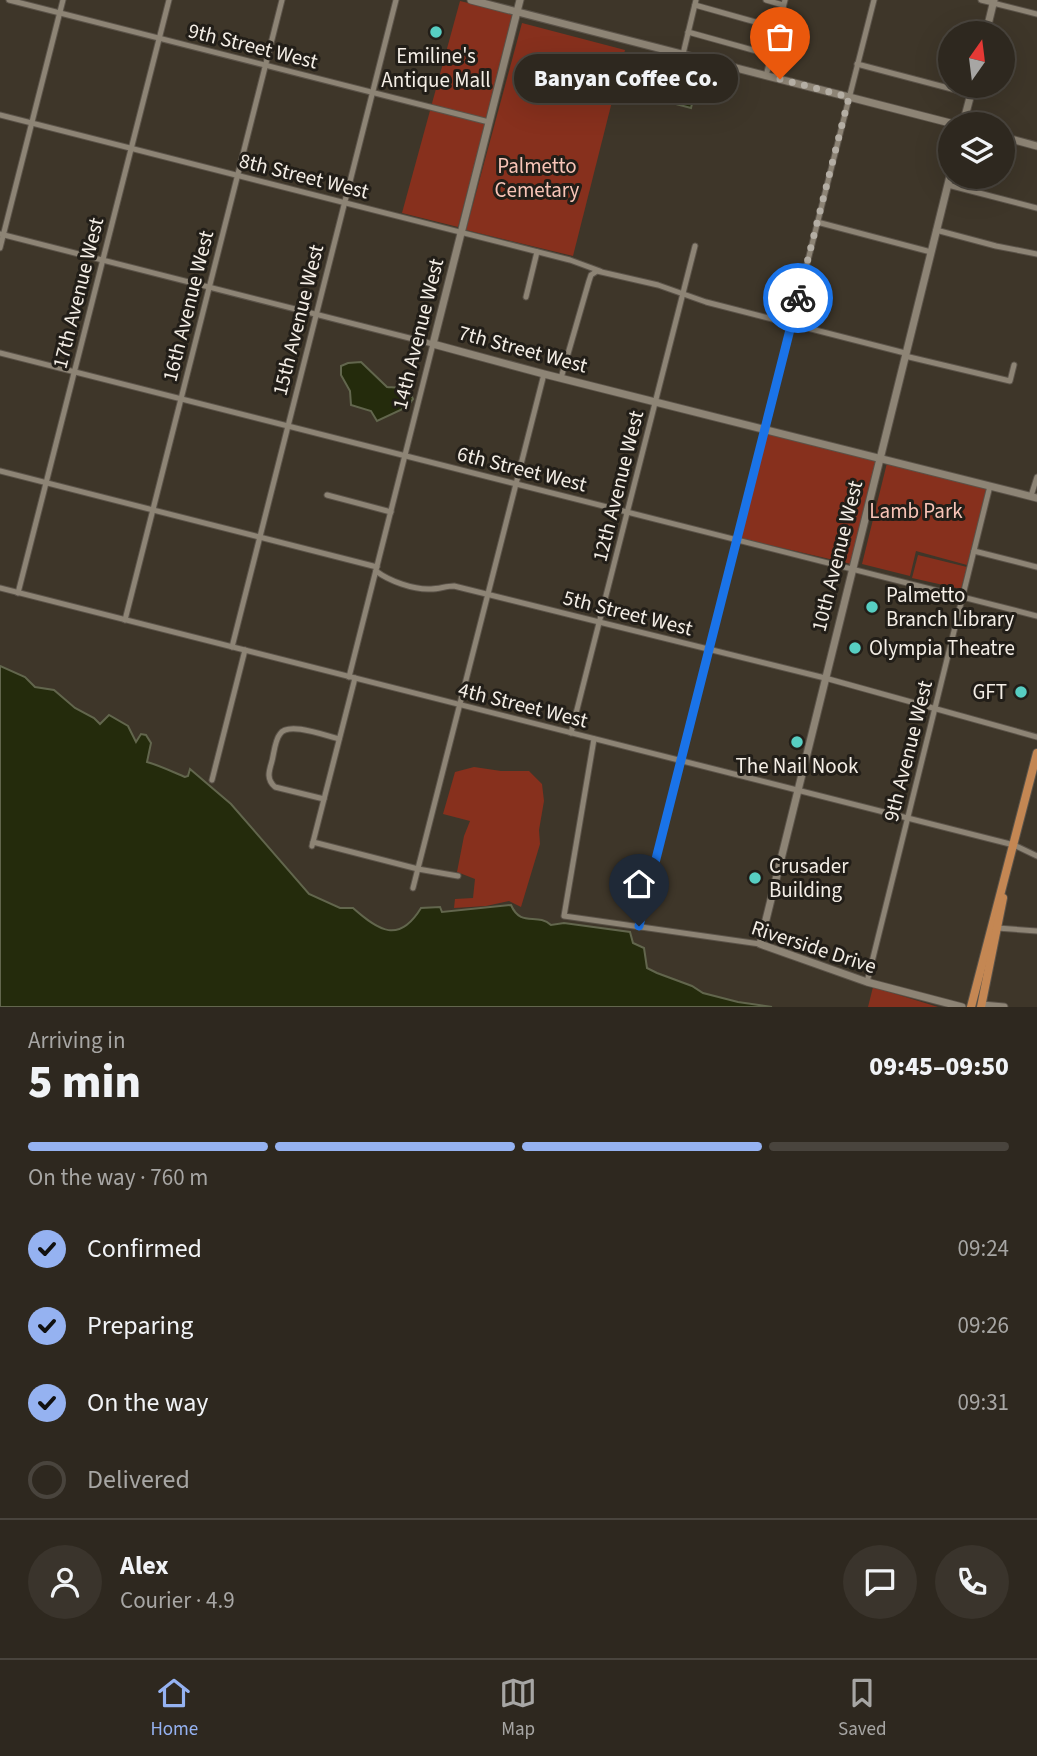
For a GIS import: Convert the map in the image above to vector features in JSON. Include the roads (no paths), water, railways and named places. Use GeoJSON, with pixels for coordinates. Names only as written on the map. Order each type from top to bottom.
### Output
{"type":"FeatureCollection","features":[{"type":"Feature","properties":{"kind":"main road"},"geometry":{"type":"LineString","coordinates":[[981,1006],[994,927],[1037,753]]}},
{"type":"Feature","properties":{"kind":"main road"},"geometry":{"type":"LineString","coordinates":[[971,1007],[984,953],[994,927]]}},
{"type":"Feature","properties":{"kind":"main road"},"geometry":{"type":"LineString","coordinates":[[981,1006],[978,996],[984,953]]}},
{"type":"Feature","properties":{"kind":"street","name":"9th Street West"},"geometry":{"type":"LineString","coordinates":[[9,0],[489,122]]}},
{"type":"Feature","properties":{"kind":"street"},"geometry":{"type":"LineString","coordinates":[[0,248],[63,0]]}},
{"type":"Feature","properties":{"kind":"street","name":"17th Avenue West"},"geometry":{"type":"LineString","coordinates":[[18,593],[169,0]]}},
{"type":"Feature","properties":{"kind":"street","name":"16th Avenue West"},"geometry":{"type":"LineString","coordinates":[[125,620],[282,0]]}},
{"type":"Feature","properties":{"kind":"street","name":"15th Avenue West"},"geometry":{"type":"LineString","coordinates":[[232,647],[396,0]]}},
{"type":"Feature","properties":{"kind":"street"},"geometry":{"type":"LineString","coordinates":[[471,0],[938,120]]}},
{"type":"Feature","properties":{"kind":"street","name":"14th Avenue West"},"geometry":{"type":"LineString","coordinates":[[418,869],[312,844],[339,739],[376,569],[520,0]]}},
{"type":"Feature","properties":{"kind":"street"},"geometry":{"type":"LineString","coordinates":[[766,0],[784,2],[766,76]]}},
{"type":"Feature","properties":{"kind":"street"},"geometry":{"type":"LineString","coordinates":[[639,926],[874,0]]}},
{"type":"Feature","properties":{"kind":"street"},"geometry":{"type":"LineString","coordinates":[[981,0],[1037,14]]}},
{"type":"Feature","properties":{"kind":"street"},"geometry":{"type":"LineString","coordinates":[[989,21],[993,2]]}},
{"type":"Feature","properties":{"kind":"street"},"geometry":{"type":"LineString","coordinates":[[683,54],[696,3],[778,29]]}},
{"type":"Feature","properties":{"kind":"street"},"geometry":{"type":"LineString","coordinates":[[688,32],[771,55]]}},
{"type":"Feature","properties":{"kind":"street"},"geometry":{"type":"LineString","coordinates":[[857,64],[938,82]]}},
{"type":"Feature","properties":{"kind":"street","name":"8th Street West"},"geometry":{"type":"LineString","coordinates":[[0,116],[537,252],[598,271],[658,285],[706,302],[1010,382],[1014,365]]}},
{"type":"Feature","properties":{"kind":"street"},"geometry":{"type":"LineString","coordinates":[[1015,140],[1037,146]]}},
{"type":"Feature","properties":{"kind":"street","name":"10th Avenue West"},"geometry":{"type":"LineString","coordinates":[[760,944],[947,189]]}},
{"type":"Feature","properties":{"kind":"street"},"geometry":{"type":"LineString","coordinates":[[960,189],[1037,208]]}},
{"type":"Feature","properties":{"kind":"street"},"geometry":{"type":"LineString","coordinates":[[817,222],[931,252]]}},
{"type":"Feature","properties":{"kind":"street"},"geometry":{"type":"LineString","coordinates":[[936,230],[1037,254]]}},
{"type":"Feature","properties":{"kind":"street","name":"7th Street West"},"geometry":{"type":"LineString","coordinates":[[2,234],[1034,497]]}},
{"type":"Feature","properties":{"kind":"street","name":"12th Avenue West"},"geometry":{"type":"LineString","coordinates":[[571,733],[695,246]]}},
{"type":"Feature","properties":{"kind":"street"},"geometry":{"type":"LineString","coordinates":[[526,297],[537,252]]}},
{"type":"Feature","properties":{"kind":"street"},"geometry":{"type":"LineString","coordinates":[[561,378],[591,275],[598,271]]}},
{"type":"Feature","properties":{"kind":"street","name":"6th Street West"},"geometry":{"type":"LineString","coordinates":[[0,353],[1037,616]]}},
{"type":"Feature","properties":{"kind":"street"},"geometry":{"type":"LineString","coordinates":[[414,888],[544,374]]}},
{"type":"Feature","properties":{"kind":"street","name":"5th Street West"},"geometry":{"type":"LineString","coordinates":[[0,471],[376,569],[386,579],[422,588],[454,586],[488,594],[825,678],[1037,737]]}},
{"type":"Feature","properties":{"kind":"street"},"geometry":{"type":"LineString","coordinates":[[1034,497],[1037,477]]}},
{"type":"Feature","properties":{"kind":"street","name":"9th Avenue West"},"geometry":{"type":"LineString","coordinates":[[867,982],[990,485]]}},
{"type":"Feature","properties":{"kind":"street"},"geometry":{"type":"LineString","coordinates":[[327,495],[391,512]]}},
{"type":"Feature","properties":{"kind":"street"},"geometry":{"type":"LineString","coordinates":[[974,551],[1037,567]]}},
{"type":"Feature","properties":{"kind":"street","name":"4th Street West"},"geometry":{"type":"LineString","coordinates":[[0,588],[1014,845],[1037,856]]}},
{"type":"Feature","properties":{"kind":"street"},"geometry":{"type":"LineString","coordinates":[[212,780],[245,650]]}},
{"type":"Feature","properties":{"kind":"street"},"geometry":{"type":"LineString","coordinates":[[324,799],[271,784],[269,774],[278,736],[285,729],[293,728],[339,739]]}},
{"type":"Feature","properties":{"kind":"street","name":"Riverside Drive"},"geometry":{"type":"LineString","coordinates":[[593,739],[564,916],[760,944],[867,982],[962,1007]]}},
{"type":"Feature","properties":{"kind":"street"},"geometry":{"type":"LineString","coordinates":[[418,869],[458,876]]}},
{"type":"Feature","properties":{"kind":"street"},"geometry":{"type":"LineString","coordinates":[[994,927],[1037,931]]}},
{"type":"Feature","properties":{"kind":"street"},"geometry":{"type":"LineString","coordinates":[[981,1006],[1003,1007]]}},
{"type":"Feature","properties":{"kind":"place","name":"Emiline's Antique Mall"},"geometry":{"type":"Point","coordinates":[436,32]}},
{"type":"Feature","properties":{"kind":"place","name":"Banyan Coffee Co."},"geometry":{"type":"Point","coordinates":[780,79]}},
{"type":"Feature","properties":{"kind":"place","name":"Palmetto Branch Library"},"geometry":{"type":"Point","coordinates":[872,607]}},
{"type":"Feature","properties":{"kind":"place","name":"Olympia Theatre"},"geometry":{"type":"Point","coordinates":[855,648]}},
{"type":"Feature","properties":{"kind":"place","name":"GFT"},"geometry":{"type":"Point","coordinates":[1021,692]}},
{"type":"Feature","properties":{"kind":"place","name":"The Nail Nook"},"geometry":{"type":"Point","coordinates":[797,742]}},
{"type":"Feature","properties":{"kind":"place","name":"Crusader Building"},"geometry":{"type":"Point","coordinates":[755,878]}},
{"type":"Feature","properties":{"kind":"park label","name":"Palmetto Cemetary"},"geometry":{"type":"Point","coordinates":[537,178]}},
{"type":"Feature","properties":{"kind":"park label","name":"Lamb Park"},"geometry":{"type":"Point","coordinates":[916,511]}}]}
